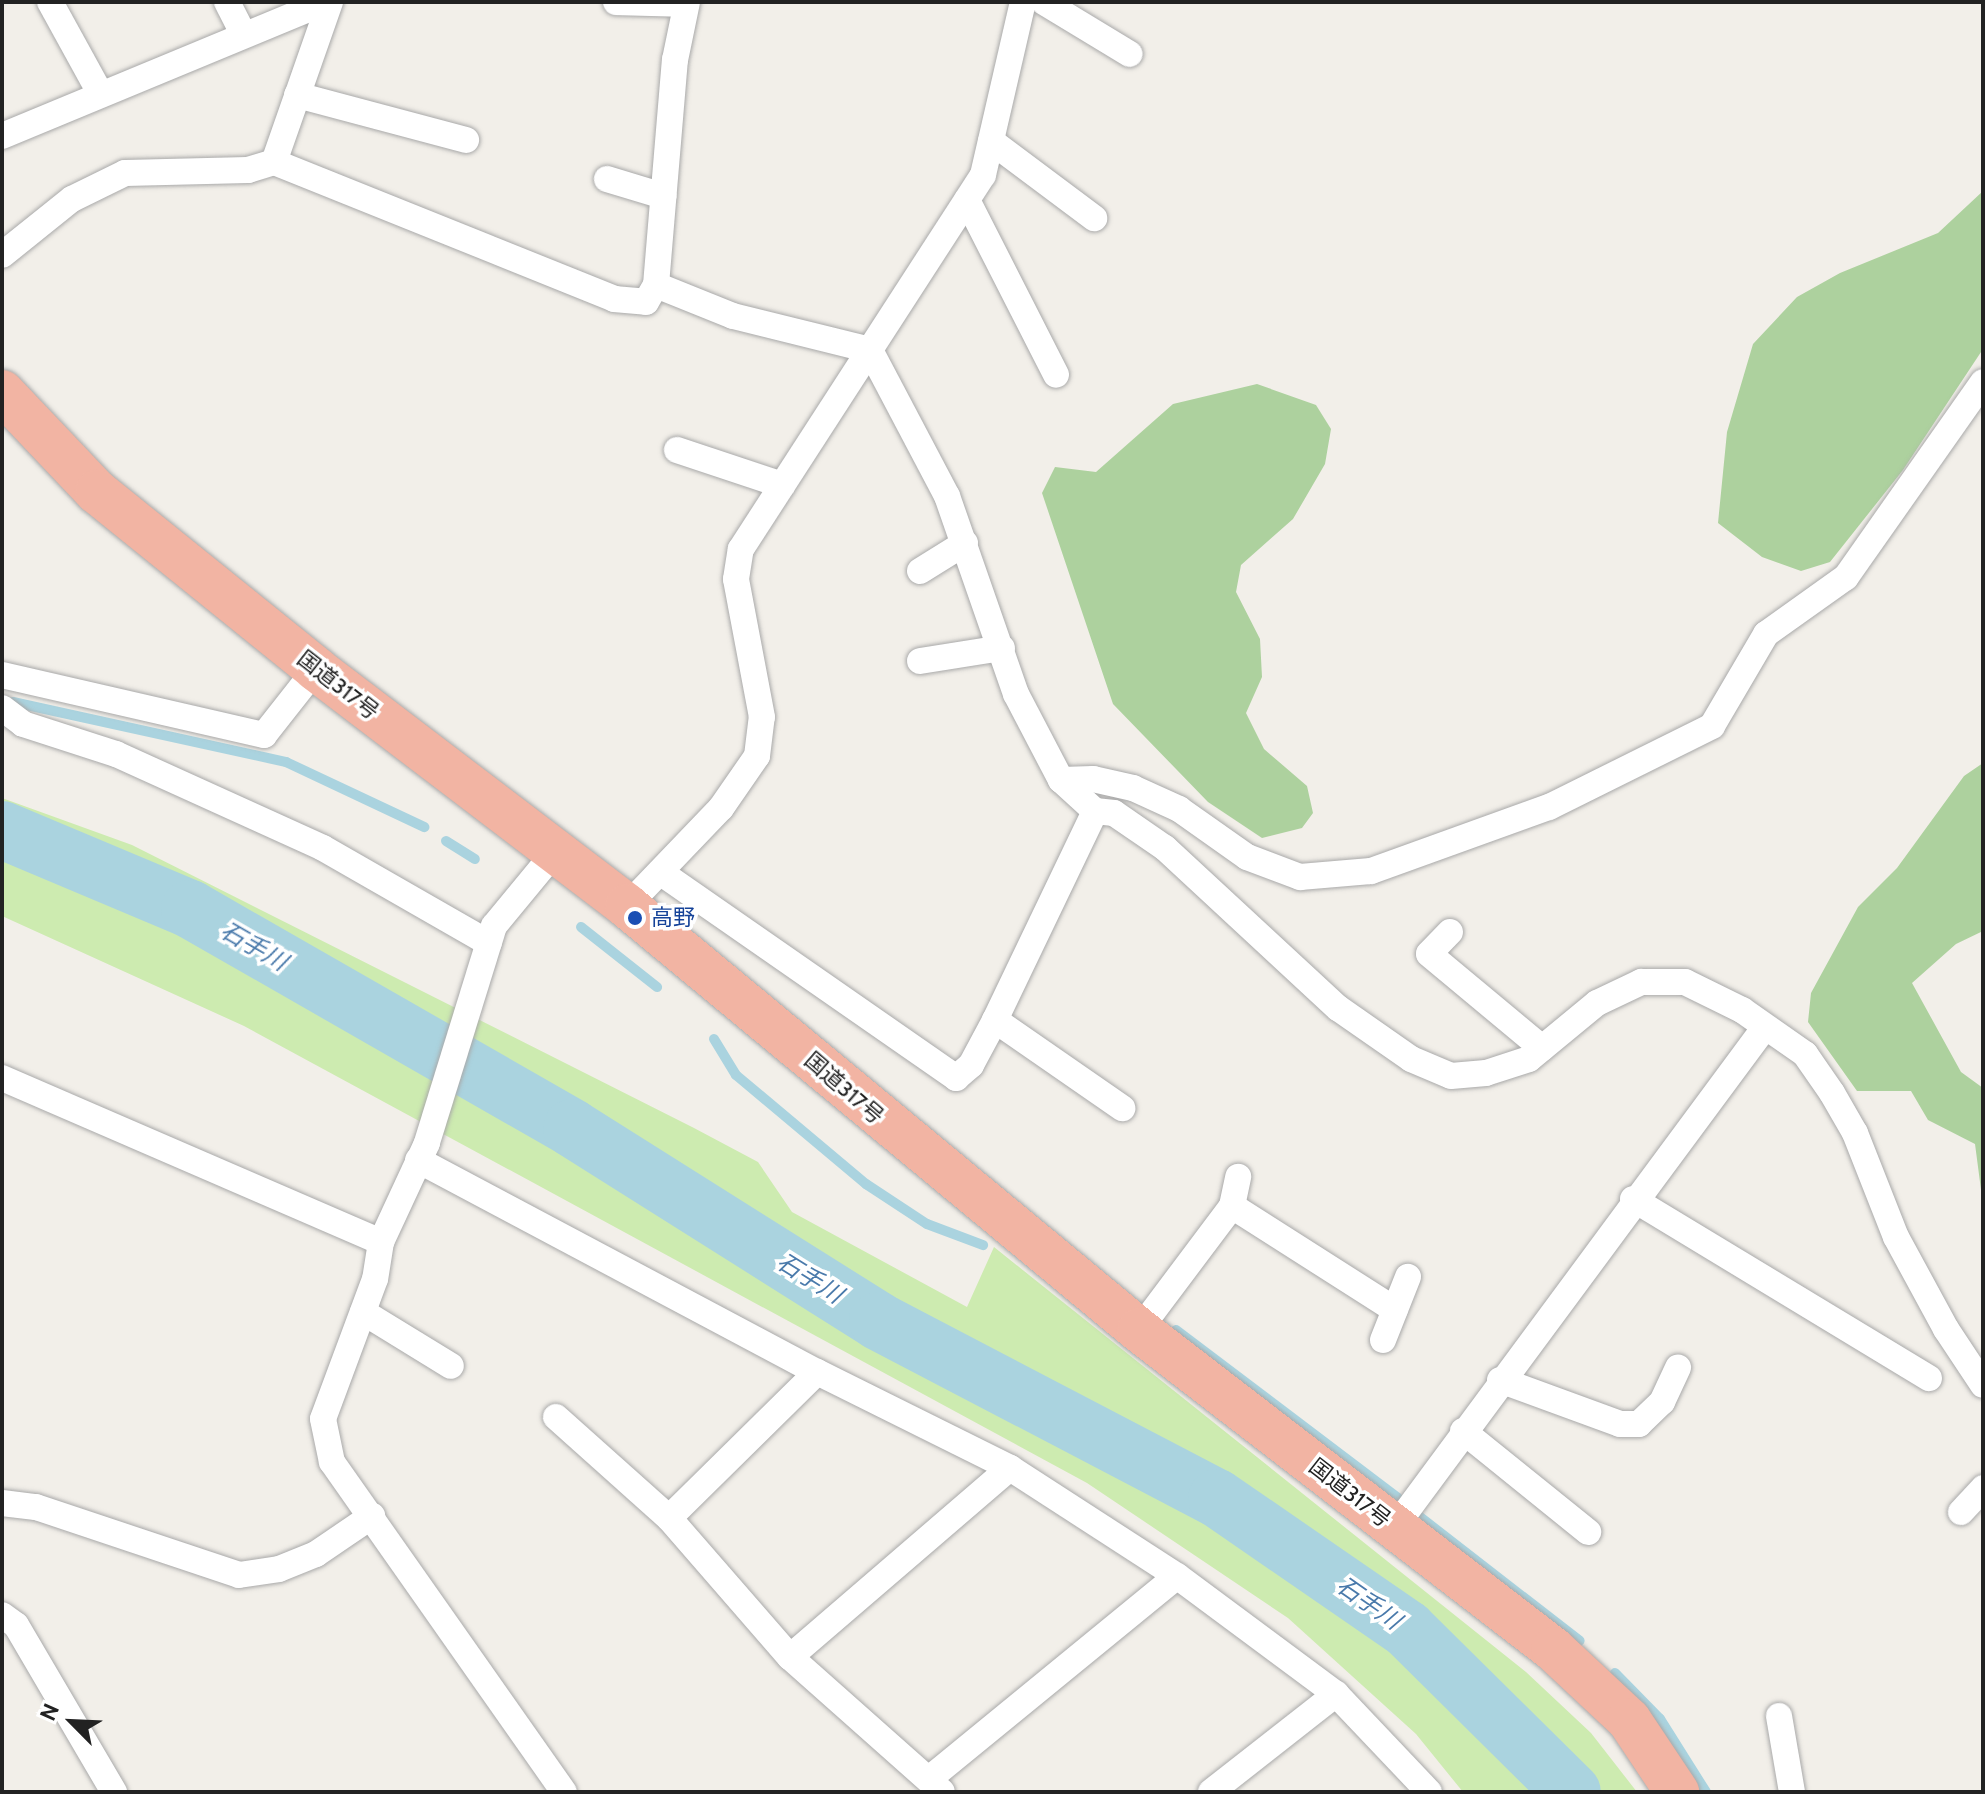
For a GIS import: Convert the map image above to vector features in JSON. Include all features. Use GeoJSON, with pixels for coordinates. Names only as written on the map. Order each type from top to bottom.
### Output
{"type":"FeatureCollection","features":[{"type":"Feature","properties":{"kind":"highway","name":"国道317号"},"geometry":{"type":"LineString","coordinates":[[2,392],[97,492],[316,669],[627,906],[1139,1330],[1590,1682],[1629,1720],[1677,1792]]}},
{"type":"Feature","properties":{"kind":"street"},"geometry":{"type":"LineString","coordinates":[[50,2],[100,93]]}},
{"type":"Feature","properties":{"kind":"street"},"geometry":{"type":"LineString","coordinates":[[227,2],[243,33]]}},
{"type":"Feature","properties":{"kind":"street"},"geometry":{"type":"LineString","coordinates":[[2,136],[243,33],[327,2]]}},
{"type":"Feature","properties":{"kind":"street"},"geometry":{"type":"LineString","coordinates":[[274,162],[327,2]]}},
{"type":"Feature","properties":{"kind":"street"},"geometry":{"type":"LineString","coordinates":[[2,255],[72,199],[125,173],[248,170],[274,162],[614,299],[646,302],[656,285],[675,60],[687,3],[616,2]]}},
{"type":"Feature","properties":{"kind":"street"},"geometry":{"type":"LineString","coordinates":[[627,906],[721,808],[757,756],[762,717],[736,579],[741,549],[983,175],[1023,2]]}},
{"type":"Feature","properties":{"kind":"street"},"geometry":{"type":"LineString","coordinates":[[1044,2],[1130,54]]}},
{"type":"Feature","properties":{"kind":"street"},"geometry":{"type":"LineString","coordinates":[[297,95],[466,140]]}},
{"type":"Feature","properties":{"kind":"street"},"geometry":{"type":"LineString","coordinates":[[991,141],[1094,218]]}},
{"type":"Feature","properties":{"kind":"street"},"geometry":{"type":"LineString","coordinates":[[607,179],[663,196]]}},
{"type":"Feature","properties":{"kind":"street"},"geometry":{"type":"LineString","coordinates":[[967,200],[1056,375]]}},
{"type":"Feature","properties":{"kind":"street"},"geometry":{"type":"LineString","coordinates":[[656,285],[733,316],[870,350],[947,496],[1016,694],[1061,780],[1095,811],[1114,813],[1165,848],[1338,1008],[1411,1059],[1451,1076],[1486,1073],[1529,1059],[1597,1003],[1641,982],[1685,982],[1715,994],[1805,1054],[1855,1133],[1896,1237],[1946,1329],[1983,1385]]}},
{"type":"Feature","properties":{"kind":"street"},"geometry":{"type":"LineString","coordinates":[[1061,780],[1093,779],[1133,788],[1179,809],[1247,857],[1300,877],[1371,871],[1549,807],[1712,726],[1766,634],[1846,577],[1983,382]]}},
{"type":"Feature","properties":{"kind":"street"},"geometry":{"type":"LineString","coordinates":[[677,450],[782,485]]}},
{"type":"Feature","properties":{"kind":"street"},"geometry":{"type":"LineString","coordinates":[[920,571],[965,543]]}},
{"type":"Feature","properties":{"kind":"street"},"geometry":{"type":"LineString","coordinates":[[920,661],[1002,648]]}},
{"type":"Feature","properties":{"kind":"street"},"geometry":{"type":"LineString","coordinates":[[2,675],[264,735],[316,669]]}},
{"type":"Feature","properties":{"kind":"street"},"geometry":{"type":"LineString","coordinates":[[2,708],[23,724],[116,754],[323,848],[489,943]]}},
{"type":"Feature","properties":{"kind":"street"},"geometry":{"type":"LineString","coordinates":[[660,872],[956,1078],[971,1065],[995,1020],[1095,811]]}},
{"type":"Feature","properties":{"kind":"street"},"geometry":{"type":"LineString","coordinates":[[555,852],[494,926],[422,1151],[381,1242],[375,1279],[329,1396],[324,1439],[332,1462],[564,1792]]}},
{"type":"Feature","properties":{"kind":"street"},"geometry":{"type":"LineString","coordinates":[[1450,932],[1429,954],[1542,1048]]}},
{"type":"Feature","properties":{"kind":"street"},"geometry":{"type":"LineString","coordinates":[[995,1020],[1122,1108]]}},
{"type":"Feature","properties":{"kind":"street"},"geometry":{"type":"LineString","coordinates":[[1395,1527],[1633,1199],[1765,1027]]}},
{"type":"Feature","properties":{"kind":"street"},"geometry":{"type":"LineString","coordinates":[[2,1078],[381,1242]]}},
{"type":"Feature","properties":{"kind":"street"},"geometry":{"type":"LineString","coordinates":[[422,1151],[817,1372],[1010,1468],[1177,1576],[1336,1694],[1429,1792]]}},
{"type":"Feature","properties":{"kind":"street"},"geometry":{"type":"LineString","coordinates":[[1139,1330],[1232,1206],[1238,1177]]}},
{"type":"Feature","properties":{"kind":"street"},"geometry":{"type":"LineString","coordinates":[[1633,1199],[1929,1378]]}},
{"type":"Feature","properties":{"kind":"street"},"geometry":{"type":"LineString","coordinates":[[1232,1206],[1395,1310]]}},
{"type":"Feature","properties":{"kind":"street"},"geometry":{"type":"LineString","coordinates":[[1383,1340],[1408,1277]]}},
{"type":"Feature","properties":{"kind":"street"},"geometry":{"type":"LineString","coordinates":[[363,1312],[451,1366]]}},
{"type":"Feature","properties":{"kind":"street"},"geometry":{"type":"LineString","coordinates":[[1500,1380],[1620,1424],[1639,1424],[1662,1402],[1678,1368]]}},
{"type":"Feature","properties":{"kind":"street"},"geometry":{"type":"LineString","coordinates":[[669,1518],[817,1372]]}},
{"type":"Feature","properties":{"kind":"street"},"geometry":{"type":"LineString","coordinates":[[556,1417],[669,1518],[790,1657],[936,1786],[1177,1576]]}},
{"type":"Feature","properties":{"kind":"street"},"geometry":{"type":"LineString","coordinates":[[1463,1431],[1588,1532]]}},
{"type":"Feature","properties":{"kind":"street"},"geometry":{"type":"LineString","coordinates":[[790,1657],[1010,1468]]}},
{"type":"Feature","properties":{"kind":"street"},"geometry":{"type":"LineString","coordinates":[[1961,1512],[1983,1488]]}},
{"type":"Feature","properties":{"kind":"street"},"geometry":{"type":"LineString","coordinates":[[2,1503],[36,1507],[239,1575],[279,1569],[316,1554],[372,1516]]}},
{"type":"Feature","properties":{"kind":"street"},"geometry":{"type":"LineString","coordinates":[[2,1615],[16,1625],[114,1792]]}},
{"type":"Feature","properties":{"kind":"street"},"geometry":{"type":"LineString","coordinates":[[1211,1792],[1336,1694]]}},
{"type":"Feature","properties":{"kind":"street"},"geometry":{"type":"LineString","coordinates":[[1779,1716],[1792,1792]]}},
{"type":"Feature","properties":{"kind":"green space"},"geometry":{"type":"Polygon","coordinates":[[[1983,191],[1983,349],[1903,470],[1830,562],[1801,571],[1762,557],[1718,523],[1727,432],[1753,344],[1797,297],[1840,273],[1938,233],[1983,191]]]}},
{"type":"Feature","properties":{"kind":"green space"},"geometry":{"type":"Polygon","coordinates":[[[1257,384],[1316,405],[1331,429],[1325,464],[1293,519],[1241,565],[1236,592],[1260,639],[1262,677],[1246,713],[1264,749],[1307,786],[1313,813],[1302,828],[1262,838],[1208,802],[1113,704],[1042,493],[1055,467],[1096,472],[1173,404],[1257,384]]]}},
{"type":"Feature","properties":{"kind":"green space"},"geometry":{"type":"Polygon","coordinates":[[[1983,763],[1983,931],[1956,944],[1912,983],[1961,1072],[1983,1088],[1983,1205],[1975,1144],[1928,1120],[1911,1091],[1857,1091],[1808,1022],[1811,993],[1858,907],[1897,868],[1964,776],[1983,763]]]}},
{"type":"Feature","properties":{"kind":"green space"},"geometry":{"type":"Polygon","coordinates":[[[2,798],[132,845],[694,1128],[758,1162],[792,1212],[967,1307],[994,1247],[1526,1672],[1591,1733],[1637,1792],[1463,1792],[1416,1734],[1288,1618],[1087,1483],[244,1026],[2,916],[2,798]]]}},
{"type":"Feature","properties":{"kind":"waterway"},"geometry":{"type":"LineString","coordinates":[[13,702],[286,762],[424,827]]}},
{"type":"Feature","properties":{"kind":"waterway","name":"石手川"},"geometry":{"type":"LineString","coordinates":[[2,830],[190,909],[572,1128],[878,1321],[1217,1498],[1407,1629],[1572,1792]]}},
{"type":"Feature","properties":{"kind":"waterway"},"geometry":{"type":"LineString","coordinates":[[446,841],[475,859]]}},
{"type":"Feature","properties":{"kind":"waterway"},"geometry":{"type":"LineString","coordinates":[[581,927],[657,987]]}},
{"type":"Feature","properties":{"kind":"waterway"},"geometry":{"type":"LineString","coordinates":[[714,1039],[736,1075],[866,1184],[927,1224],[983,1245]]}},
{"type":"Feature","properties":{"kind":"waterway"},"geometry":{"type":"LineString","coordinates":[[1176,1330],[1398,1498]]}},
{"type":"Feature","properties":{"kind":"waterway"},"geometry":{"type":"LineString","coordinates":[[1420,1517],[1580,1641]]}},
{"type":"Feature","properties":{"kind":"waterway"},"geometry":{"type":"LineString","coordinates":[[1615,1673],[1660,1719],[1706,1792]]}},
{"type":"Feature","properties":{"kind":"place","name":"高野"},"geometry":{"type":"Point","coordinates":[635,918]}}]}
